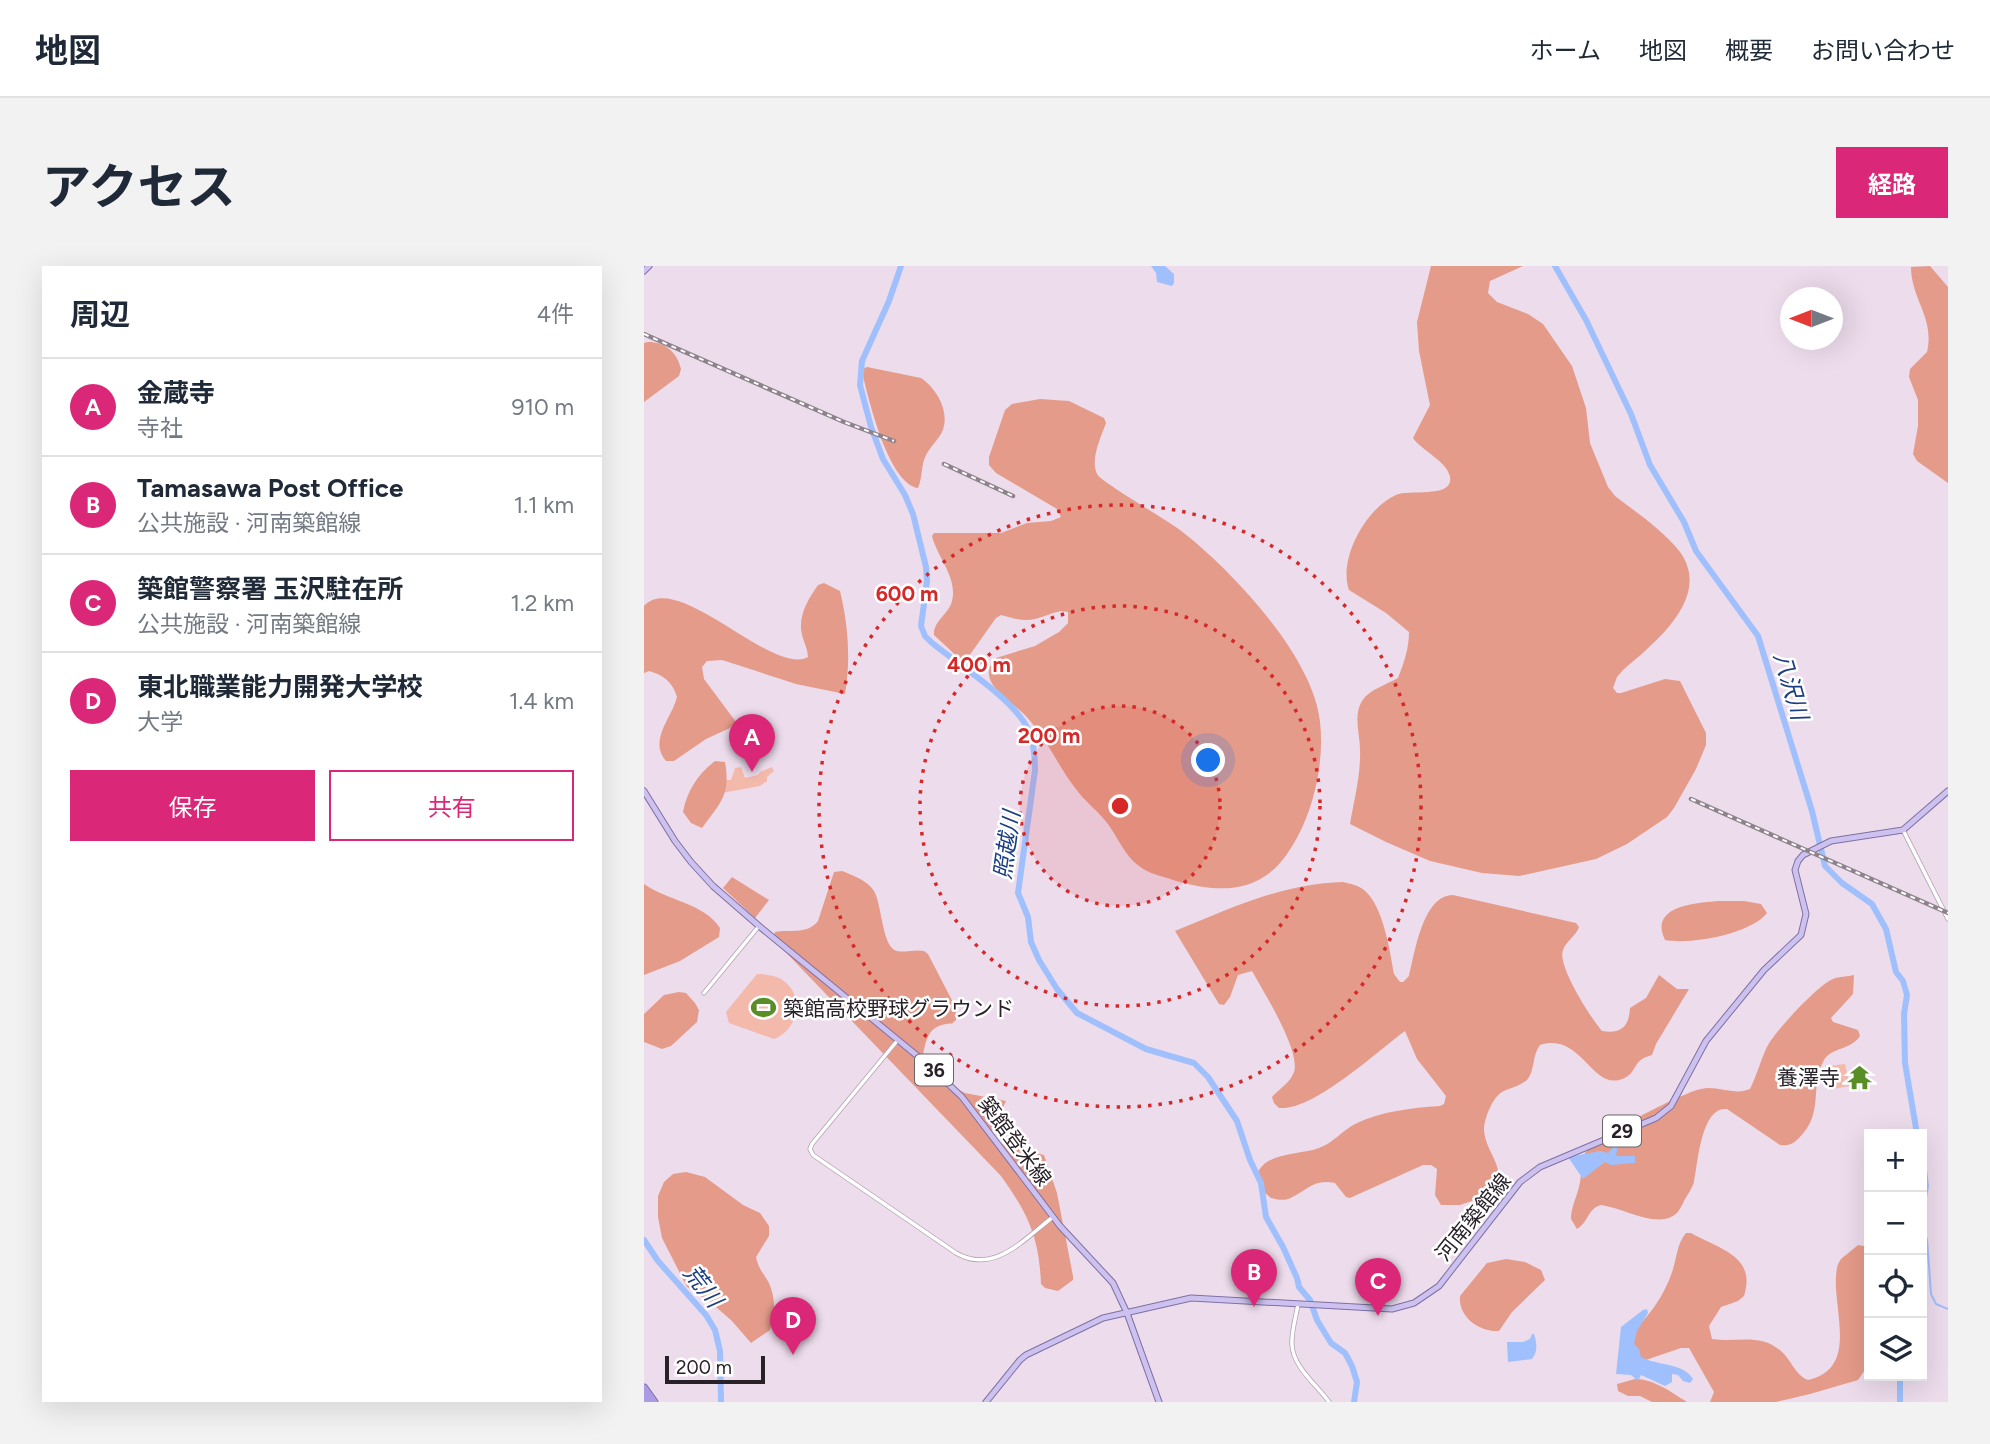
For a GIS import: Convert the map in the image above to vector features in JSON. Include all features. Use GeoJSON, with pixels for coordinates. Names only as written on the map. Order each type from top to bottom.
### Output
{"type":"FeatureCollection","features":[{"type":"Feature","properties":{"kind":"highway"},"geometry":{"type":"LineString","coordinates":[[644,1388],[654,1402]]}},
{"type":"Feature","properties":{"kind":"highway"},"geometry":{"type":"LineString","coordinates":[[644,1397],[647,1402]]}},
{"type":"Feature","properties":{"kind":"main road"},"geometry":{"type":"LineString","coordinates":[[644,271],[649,266]]}},
{"type":"Feature","properties":{"kind":"main road","name":"築館登米線"},"geometry":{"type":"LineString","coordinates":[[644,791],[691,862],[713,886],[926,1063],[962,1097],[1053,1217],[1113,1283],[1127,1313],[1159,1402]]}},
{"type":"Feature","properties":{"kind":"main road"},"geometry":{"type":"LineString","coordinates":[[1903,830],[1948,791]]}},
{"type":"Feature","properties":{"kind":"main road","name":"河南築館線"},"geometry":{"type":"LineString","coordinates":[[986,1402],[1026,1355],[1094,1321],[1127,1313],[1191,1298],[1380,1310],[1402,1307],[1419,1300],[1439,1286],[1512,1191],[1530,1174],[1572,1152],[1664,1112],[1677,1099],[1706,1041],[1764,970],[1801,935],[1806,914],[1795,867],[1802,855],[1822,844],[1903,830]]}},
{"type":"Feature","properties":{"kind":"street"},"geometry":{"type":"LineString","coordinates":[[1903,830],[1948,919]]}},
{"type":"Feature","properties":{"kind":"street"},"geometry":{"type":"LineString","coordinates":[[704,993],[759,926]]}},
{"type":"Feature","properties":{"kind":"street"},"geometry":{"type":"LineString","coordinates":[[897,1041],[812,1144],[810,1149],[813,1155],[956,1253],[975,1261],[1002,1256],[1053,1217]]}},
{"type":"Feature","properties":{"kind":"street"},"geometry":{"type":"LineString","coordinates":[[1300,1304],[1292,1341],[1293,1352],[1329,1402]]}},
{"type":"Feature","properties":{"kind":"shaded area"},"geometry":{"type":"Polygon","coordinates":[[[1431,266],[1523,266],[1490,281],[1488,293],[1497,302],[1528,314],[1543,324],[1572,366],[1586,408],[1590,443],[1608,487],[1615,496],[1666,536],[1680,552],[1688,569],[1689,586],[1684,603],[1675,618],[1649,647],[1623,670],[1613,688],[1617,693],[1621,693],[1665,679],[1680,681],[1706,733],[1706,745],[1696,769],[1667,817],[1627,844],[1596,859],[1519,876],[1482,873],[1430,861],[1350,824],[1359,768],[1359,707],[1369,693],[1398,678],[1406,655],[1409,632],[1386,613],[1349,590],[1347,564],[1351,550],[1365,523],[1385,502],[1402,493],[1438,491],[1449,484],[1448,471],[1413,438],[1430,405],[1419,351],[1417,322],[1431,266]]]}},
{"type":"Feature","properties":{"kind":"shaded area"},"geometry":{"type":"Polygon","coordinates":[[[1930,266],[1948,287],[1948,483],[1917,461],[1913,454],[1918,426],[1918,400],[1909,377],[1910,369],[1927,352],[1929,340],[1911,267],[1930,266]]]}},
{"type":"Feature","properties":{"kind":"shaded area"},"geometry":{"type":"Polygon","coordinates":[[[644,343],[669,349],[677,358],[681,369],[679,376],[644,402],[644,343]]]}},
{"type":"Feature","properties":{"kind":"shaded area"},"geometry":{"type":"Polygon","coordinates":[[[867,367],[921,378],[928,383],[942,405],[945,421],[943,430],[925,457],[918,488],[908,483],[889,457],[863,376],[863,369],[867,367]]]}},
{"type":"Feature","properties":{"kind":"shaded area"},"geometry":{"type":"Polygon","coordinates":[[[1040,399],[1069,401],[1104,418],[1106,423],[1095,455],[1097,474],[1200,546],[1245,590],[1303,670],[1320,722],[1320,756],[1315,791],[1303,825],[1287,854],[1276,867],[1250,884],[1205,887],[1160,876],[1139,866],[1126,852],[1105,820],[1073,786],[1031,722],[994,686],[989,673],[996,658],[1035,646],[1059,632],[1068,623],[1068,612],[1026,620],[1001,615],[996,618],[964,663],[934,635],[936,626],[950,606],[953,592],[950,576],[932,536],[934,533],[1001,533],[1027,523],[1051,521],[1061,517],[1057,509],[996,473],[989,465],[989,457],[1005,410],[1012,404],[1040,399]]]}},
{"type":"Feature","properties":{"kind":"shaded area"},"geometry":{"type":"Polygon","coordinates":[[[824,583],[840,591],[843,604],[848,655],[845,694],[796,684],[722,660],[707,661],[702,667],[704,679],[736,722],[674,761],[666,761],[659,745],[660,737],[677,697],[663,677],[649,671],[644,673],[644,606],[659,598],[679,601],[772,652],[792,659],[808,657],[802,633],[802,617],[818,585],[824,583]]]}},
{"type":"Feature","properties":{"kind":"shaded area"},"geometry":{"type":"Polygon","coordinates":[[[715,761],[725,762],[725,791],[719,805],[702,828],[691,823],[683,812],[694,784],[715,761]]]}},
{"type":"Feature","properties":{"kind":"shaded area"},"geometry":{"type":"Polygon","coordinates":[[[741,767],[745,778],[758,775],[772,767],[774,771],[760,786],[722,793],[726,780],[731,780],[735,768],[741,767]]]}},
{"type":"Feature","properties":{"kind":"shaded area"},"geometry":{"type":"Polygon","coordinates":[[[842,871],[864,881],[874,891],[885,934],[892,948],[897,951],[924,951],[928,954],[956,1008],[956,1020],[932,1031],[923,1055],[949,1085],[965,1093],[1006,1101],[992,1131],[994,1139],[1004,1145],[1044,1155],[1057,1193],[1073,1276],[1073,1280],[1058,1291],[1045,1288],[1041,1284],[1035,1239],[1025,1214],[1001,1176],[773,939],[775,932],[804,930],[814,925],[818,921],[834,872],[842,871]]]}},
{"type":"Feature","properties":{"kind":"shaded area"},"geometry":{"type":"Polygon","coordinates":[[[732,877],[769,900],[755,918],[723,888],[732,877]]]}},
{"type":"Feature","properties":{"kind":"shaded area"},"geometry":{"type":"Polygon","coordinates":[[[1343,882],[1362,888],[1371,897],[1385,929],[1394,974],[1400,982],[1409,976],[1427,914],[1443,897],[1453,895],[1576,923],[1579,927],[1563,950],[1565,968],[1576,992],[1602,1031],[1623,1028],[1630,1008],[1646,998],[1659,975],[1677,989],[1689,989],[1652,1055],[1642,1059],[1631,1073],[1619,1080],[1600,1076],[1565,1046],[1554,1043],[1540,1045],[1527,1080],[1498,1095],[1485,1120],[1486,1139],[1499,1174],[1496,1193],[1460,1205],[1441,1205],[1435,1195],[1437,1169],[1431,1165],[1423,1165],[1350,1198],[1346,1197],[1335,1183],[1321,1182],[1288,1199],[1271,1198],[1265,1193],[1257,1175],[1267,1162],[1319,1148],[1355,1124],[1376,1116],[1407,1109],[1440,1106],[1444,1104],[1446,1096],[1417,1059],[1405,1031],[1327,1090],[1293,1106],[1279,1108],[1272,1097],[1290,1079],[1295,1062],[1280,1021],[1252,971],[1238,975],[1230,997],[1224,1005],[1219,1004],[1175,931],[1277,892],[1343,882]]]}},
{"type":"Feature","properties":{"kind":"shaded area"},"geometry":{"type":"Polygon","coordinates":[[[644,884],[705,913],[720,928],[719,937],[680,961],[644,975],[644,884]]]}},
{"type":"Feature","properties":{"kind":"shaded area"},"geometry":{"type":"Polygon","coordinates":[[[1719,901],[1761,904],[1767,913],[1748,927],[1719,936],[1689,941],[1665,940],[1663,919],[1669,913],[1688,905],[1719,901]]]}},
{"type":"Feature","properties":{"kind":"shaded area","name":"築館高校野球グラウンド"},"geometry":{"type":"Polygon","coordinates":[[[757,974],[779,978],[788,984],[796,1001],[790,1027],[774,1039],[729,1023],[726,1012],[757,974]]]}},
{"type":"Feature","properties":{"kind":"shaded area"},"geometry":{"type":"Polygon","coordinates":[[[1854,975],[1853,994],[1831,1018],[1833,1022],[1858,1030],[1860,1036],[1852,1044],[1832,1053],[1824,1060],[1817,1080],[1812,1119],[1797,1140],[1788,1145],[1780,1145],[1727,1109],[1718,1110],[1711,1116],[1702,1137],[1693,1185],[1675,1215],[1665,1219],[1641,1217],[1601,1205],[1593,1209],[1577,1229],[1571,1214],[1579,1187],[1583,1158],[1590,1148],[1638,1118],[1691,1092],[1707,1088],[1738,1091],[1750,1089],[1766,1049],[1786,1022],[1826,983],[1835,978],[1854,975]]]}},
{"type":"Feature","properties":{"kind":"shaded area"},"geometry":{"type":"Polygon","coordinates":[[[686,993],[695,1003],[699,1010],[697,1022],[671,1046],[662,1049],[644,1042],[644,1014],[664,995],[686,993]]]}},
{"type":"Feature","properties":{"kind":"shaded area"},"geometry":{"type":"Polygon","coordinates":[[[1845,1064],[1850,1086],[1832,1089],[1828,1066],[1845,1064]]]}},
{"type":"Feature","properties":{"kind":"shaded area"},"geometry":{"type":"Polygon","coordinates":[[[686,1172],[705,1177],[743,1205],[760,1213],[769,1226],[769,1236],[756,1257],[771,1289],[774,1301],[773,1318],[770,1330],[751,1343],[732,1321],[687,1287],[662,1238],[658,1196],[664,1182],[673,1174],[686,1172]]]}},
{"type":"Feature","properties":{"kind":"shaded area"},"geometry":{"type":"Polygon","coordinates":[[[1686,1233],[1691,1233],[1732,1255],[1745,1271],[1747,1282],[1744,1296],[1721,1307],[1709,1326],[1712,1339],[1766,1342],[1782,1352],[1800,1375],[1808,1380],[1825,1373],[1835,1361],[1840,1331],[1836,1279],[1838,1264],[1858,1245],[1864,1246],[1864,1371],[1858,1380],[1776,1402],[1710,1402],[1714,1392],[1689,1348],[1681,1348],[1637,1363],[1627,1339],[1663,1293],[1686,1233]]]}},
{"type":"Feature","properties":{"kind":"shaded area"},"geometry":{"type":"Polygon","coordinates":[[[1506,1259],[1525,1262],[1541,1270],[1545,1280],[1512,1312],[1499,1331],[1484,1329],[1466,1317],[1460,1304],[1460,1296],[1487,1263],[1506,1259]]]}},
{"type":"Feature","properties":{"kind":"shaded area"},"geometry":{"type":"Polygon","coordinates":[[[1635,1379],[1656,1384],[1687,1402],[1652,1402],[1618,1391],[1617,1384],[1635,1379]]]}},
{"type":"Feature","properties":{"kind":"water"},"geometry":{"type":"Polygon","coordinates":[[[1151,266],[1165,266],[1174,274],[1172,286],[1157,282],[1156,273],[1151,266]]]}},
{"type":"Feature","properties":{"kind":"water"},"geometry":{"type":"Polygon","coordinates":[[[1618,1145],[1616,1156],[1635,1156],[1635,1163],[1611,1165],[1605,1162],[1583,1179],[1568,1157],[1600,1151],[1608,1153],[1618,1145]]]}},
{"type":"Feature","properties":{"kind":"water"},"geometry":{"type":"Polygon","coordinates":[[[1647,1309],[1648,1313],[1637,1331],[1634,1344],[1641,1357],[1683,1370],[1693,1379],[1690,1383],[1672,1374],[1672,1382],[1665,1386],[1641,1375],[1638,1381],[1631,1375],[1616,1374],[1621,1327],[1647,1309]]]}},
{"type":"Feature","properties":{"kind":"water"},"geometry":{"type":"Polygon","coordinates":[[[1532,1334],[1536,1347],[1532,1359],[1508,1362],[1507,1342],[1523,1342],[1530,1339],[1532,1334]]]}},
{"type":"Feature","properties":{"kind":"waterway","name":"照越川"},"geometry":{"type":"LineString","coordinates":[[901,266],[889,301],[862,361],[860,385],[883,459],[913,514],[926,567],[927,581],[921,626],[925,636],[1013,708],[1023,720],[1031,737],[1035,770],[1018,893],[1028,917],[1031,942],[1057,989],[1077,1013],[1146,1049],[1194,1063],[1208,1077],[1237,1121],[1261,1183],[1266,1217],[1283,1247],[1299,1287],[1310,1300],[1317,1320],[1331,1343],[1345,1353],[1352,1366],[1357,1382],[1354,1402]]}},
{"type":"Feature","properties":{"kind":"waterway","name":"八沢川"},"geometry":{"type":"LineString","coordinates":[[1555,266],[1586,320],[1631,414],[1650,465],[1684,522],[1696,551],[1758,636],[1812,811],[1825,866],[1842,883],[1872,904],[1886,929],[1896,972],[1903,981],[1907,995],[1904,1014],[1905,1063],[1916,1129]]}},
{"type":"Feature","properties":{"kind":"waterway"},"geometry":{"type":"LineString","coordinates":[[1927,1239],[1931,1294],[1936,1304],[1948,1309]]}},
{"type":"Feature","properties":{"kind":"waterway","name":"荒川"},"geometry":{"type":"LineString","coordinates":[[644,1240],[658,1261],[706,1315],[715,1330],[720,1351],[721,1402]]}},
{"type":"Feature","properties":{"kind":"waterway","name":"八沢川"},"geometry":{"type":"LineString","coordinates":[[1900,1381],[1900,1402]]}},
{"type":"Feature","properties":{"kind":"railway"},"geometry":{"type":"LineString","coordinates":[[644,334],[844,422],[894,441]]}},
{"type":"Feature","properties":{"kind":"railway"},"geometry":{"type":"LineString","coordinates":[[944,464],[1013,496]]}},
{"type":"Feature","properties":{"kind":"railway"},"geometry":{"type":"LineString","coordinates":[[1691,799],[1948,913]]}},
{"type":"Feature","properties":{"kind":"place","name":"金蔵寺"},"geometry":{"type":"Point","coordinates":[752,772]}},
{"type":"Feature","properties":{"kind":"place","name":"築館高校野球グラウンド"},"geometry":{"type":"Point","coordinates":[763,1008]}},
{"type":"Feature","properties":{"kind":"place","name":"養澤寺"},"geometry":{"type":"Point","coordinates":[1860,1077]}},
{"type":"Feature","properties":{"kind":"place","name":"Tamasawa Post Office"},"geometry":{"type":"Point","coordinates":[1254,1307]}},
{"type":"Feature","properties":{"kind":"place","name":"築館警察署 玉沢駐在所"},"geometry":{"type":"Point","coordinates":[1378,1316]}},
{"type":"Feature","properties":{"kind":"place","name":"東北職業能力開発大学校"},"geometry":{"type":"Point","coordinates":[793,1355]}}]}
